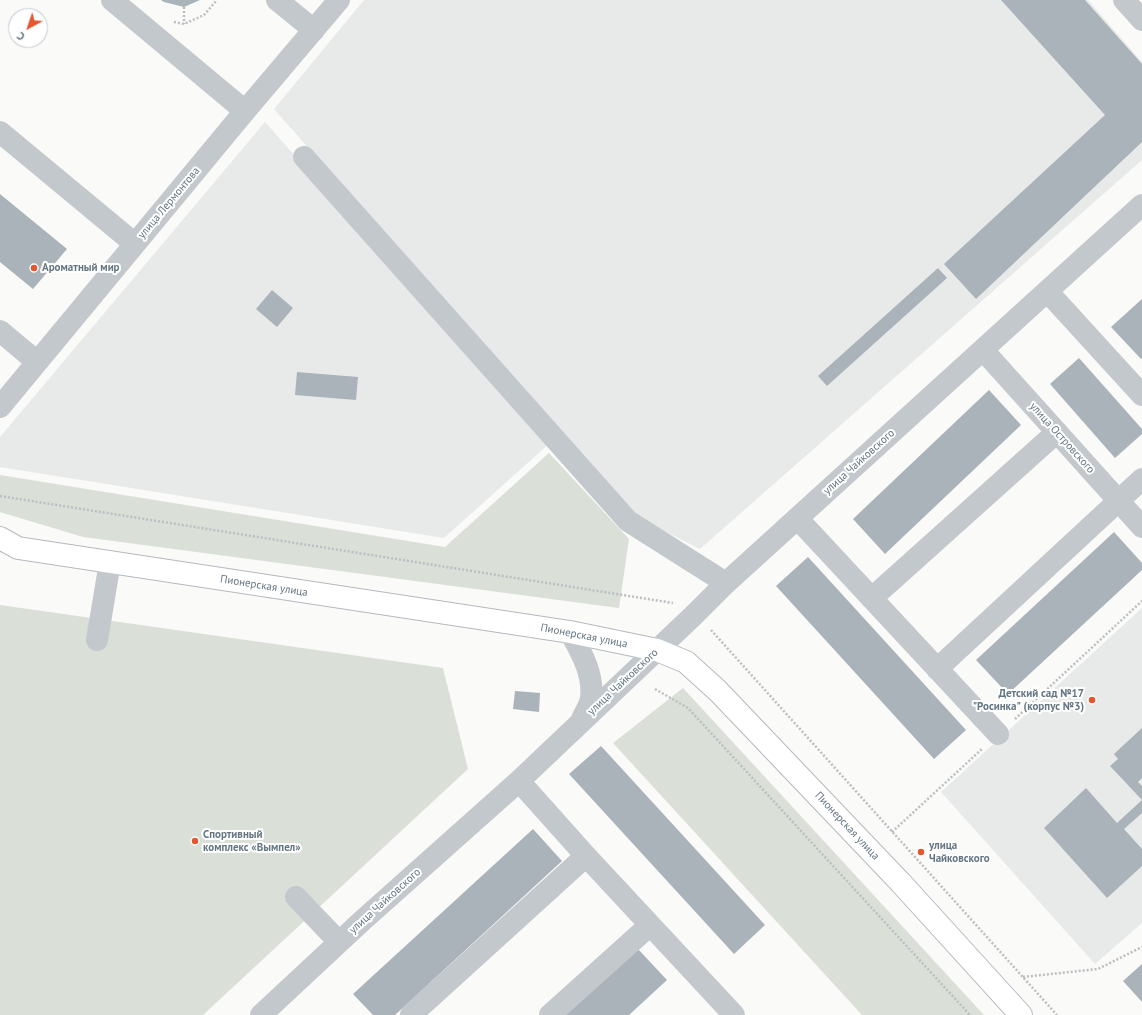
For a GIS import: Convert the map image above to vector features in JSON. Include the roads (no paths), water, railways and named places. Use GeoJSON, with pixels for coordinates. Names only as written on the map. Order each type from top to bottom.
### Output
{"type":"FeatureCollection","features":[{"type":"Feature","properties":{"kind":"main road","name":"Пионерская улица"},"geometry":{"type":"LineString","coordinates":[[0,538],[18,548],[570,632],[657,650],[686,662],[718,691],[895,878],[1021,1015]]}},
{"type":"Feature","properties":{"kind":"street"},"geometry":{"type":"LineString","coordinates":[[112,0],[245,111]]}},
{"type":"Feature","properties":{"kind":"street"},"geometry":{"type":"LineString","coordinates":[[277,0],[314,30]]}},
{"type":"Feature","properties":{"kind":"street","name":"улица Лермонтова"},"geometry":{"type":"LineString","coordinates":[[0,407],[339,0]]}},
{"type":"Feature","properties":{"kind":"street"},"geometry":{"type":"LineString","coordinates":[[1124,0],[1142,20]]}},
{"type":"Feature","properties":{"kind":"street"},"geometry":{"type":"LineString","coordinates":[[0,132],[135,244]]}},
{"type":"Feature","properties":{"kind":"street"},"geometry":{"type":"LineString","coordinates":[[304,157],[628,521],[726,583]]}},
{"type":"Feature","properties":{"kind":"street","name":"улица Чайковского"},"geometry":{"type":"LineString","coordinates":[[261,1015],[339,942],[519,780],[726,583],[1142,205]]}},
{"type":"Feature","properties":{"kind":"street"},"geometry":{"type":"LineString","coordinates":[[1047,291],[1141,392]]}},
{"type":"Feature","properties":{"kind":"street"},"geometry":{"type":"LineString","coordinates":[[0,331],[37,362]]}},
{"type":"Feature","properties":{"kind":"street","name":"улица Островского"},"geometry":{"type":"LineString","coordinates":[[983,350],[1142,527]]}},
{"type":"Feature","properties":{"kind":"street"},"geometry":{"type":"LineString","coordinates":[[872,598],[1057,432]]}},
{"type":"Feature","properties":{"kind":"street"},"geometry":{"type":"LineString","coordinates":[[937,669],[1142,479]]}},
{"type":"Feature","properties":{"kind":"street"},"geometry":{"type":"LineString","coordinates":[[797,518],[998,734]]}},
{"type":"Feature","properties":{"kind":"street"},"geometry":{"type":"LineString","coordinates":[[97,640],[110,562]]}},
{"type":"Feature","properties":{"kind":"street","name":"улица Чайковского"},"geometry":{"type":"LineString","coordinates":[[570,632],[583,656],[590,680],[591,699],[581,722]]}},
{"type":"Feature","properties":{"kind":"street"},"geometry":{"type":"LineString","coordinates":[[519,780],[586,856],[734,1015]]}},
{"type":"Feature","properties":{"kind":"street"},"geometry":{"type":"LineString","coordinates":[[411,1015],[586,856]]}},
{"type":"Feature","properties":{"kind":"street"},"geometry":{"type":"LineString","coordinates":[[296,897],[339,942]]}},
{"type":"Feature","properties":{"kind":"street"},"geometry":{"type":"LineString","coordinates":[[550,1015],[650,925]]}},
{"type":"Feature","properties":{"kind":"place","name":"Ароматный мир"},"geometry":{"type":"Point","coordinates":[34,268]}},
{"type":"Feature","properties":{"kind":"place","name":"Детский сад №17 \"Росинка\" (корпус №3)"},"geometry":{"type":"Point","coordinates":[1092,700]}},
{"type":"Feature","properties":{"kind":"place","name":"Спортивный комплекс «Вымпел»"},"geometry":{"type":"Point","coordinates":[195,841]}},
{"type":"Feature","properties":{"kind":"place","name":"улица Чайковского"},"geometry":{"type":"Point","coordinates":[921,852]}}]}
